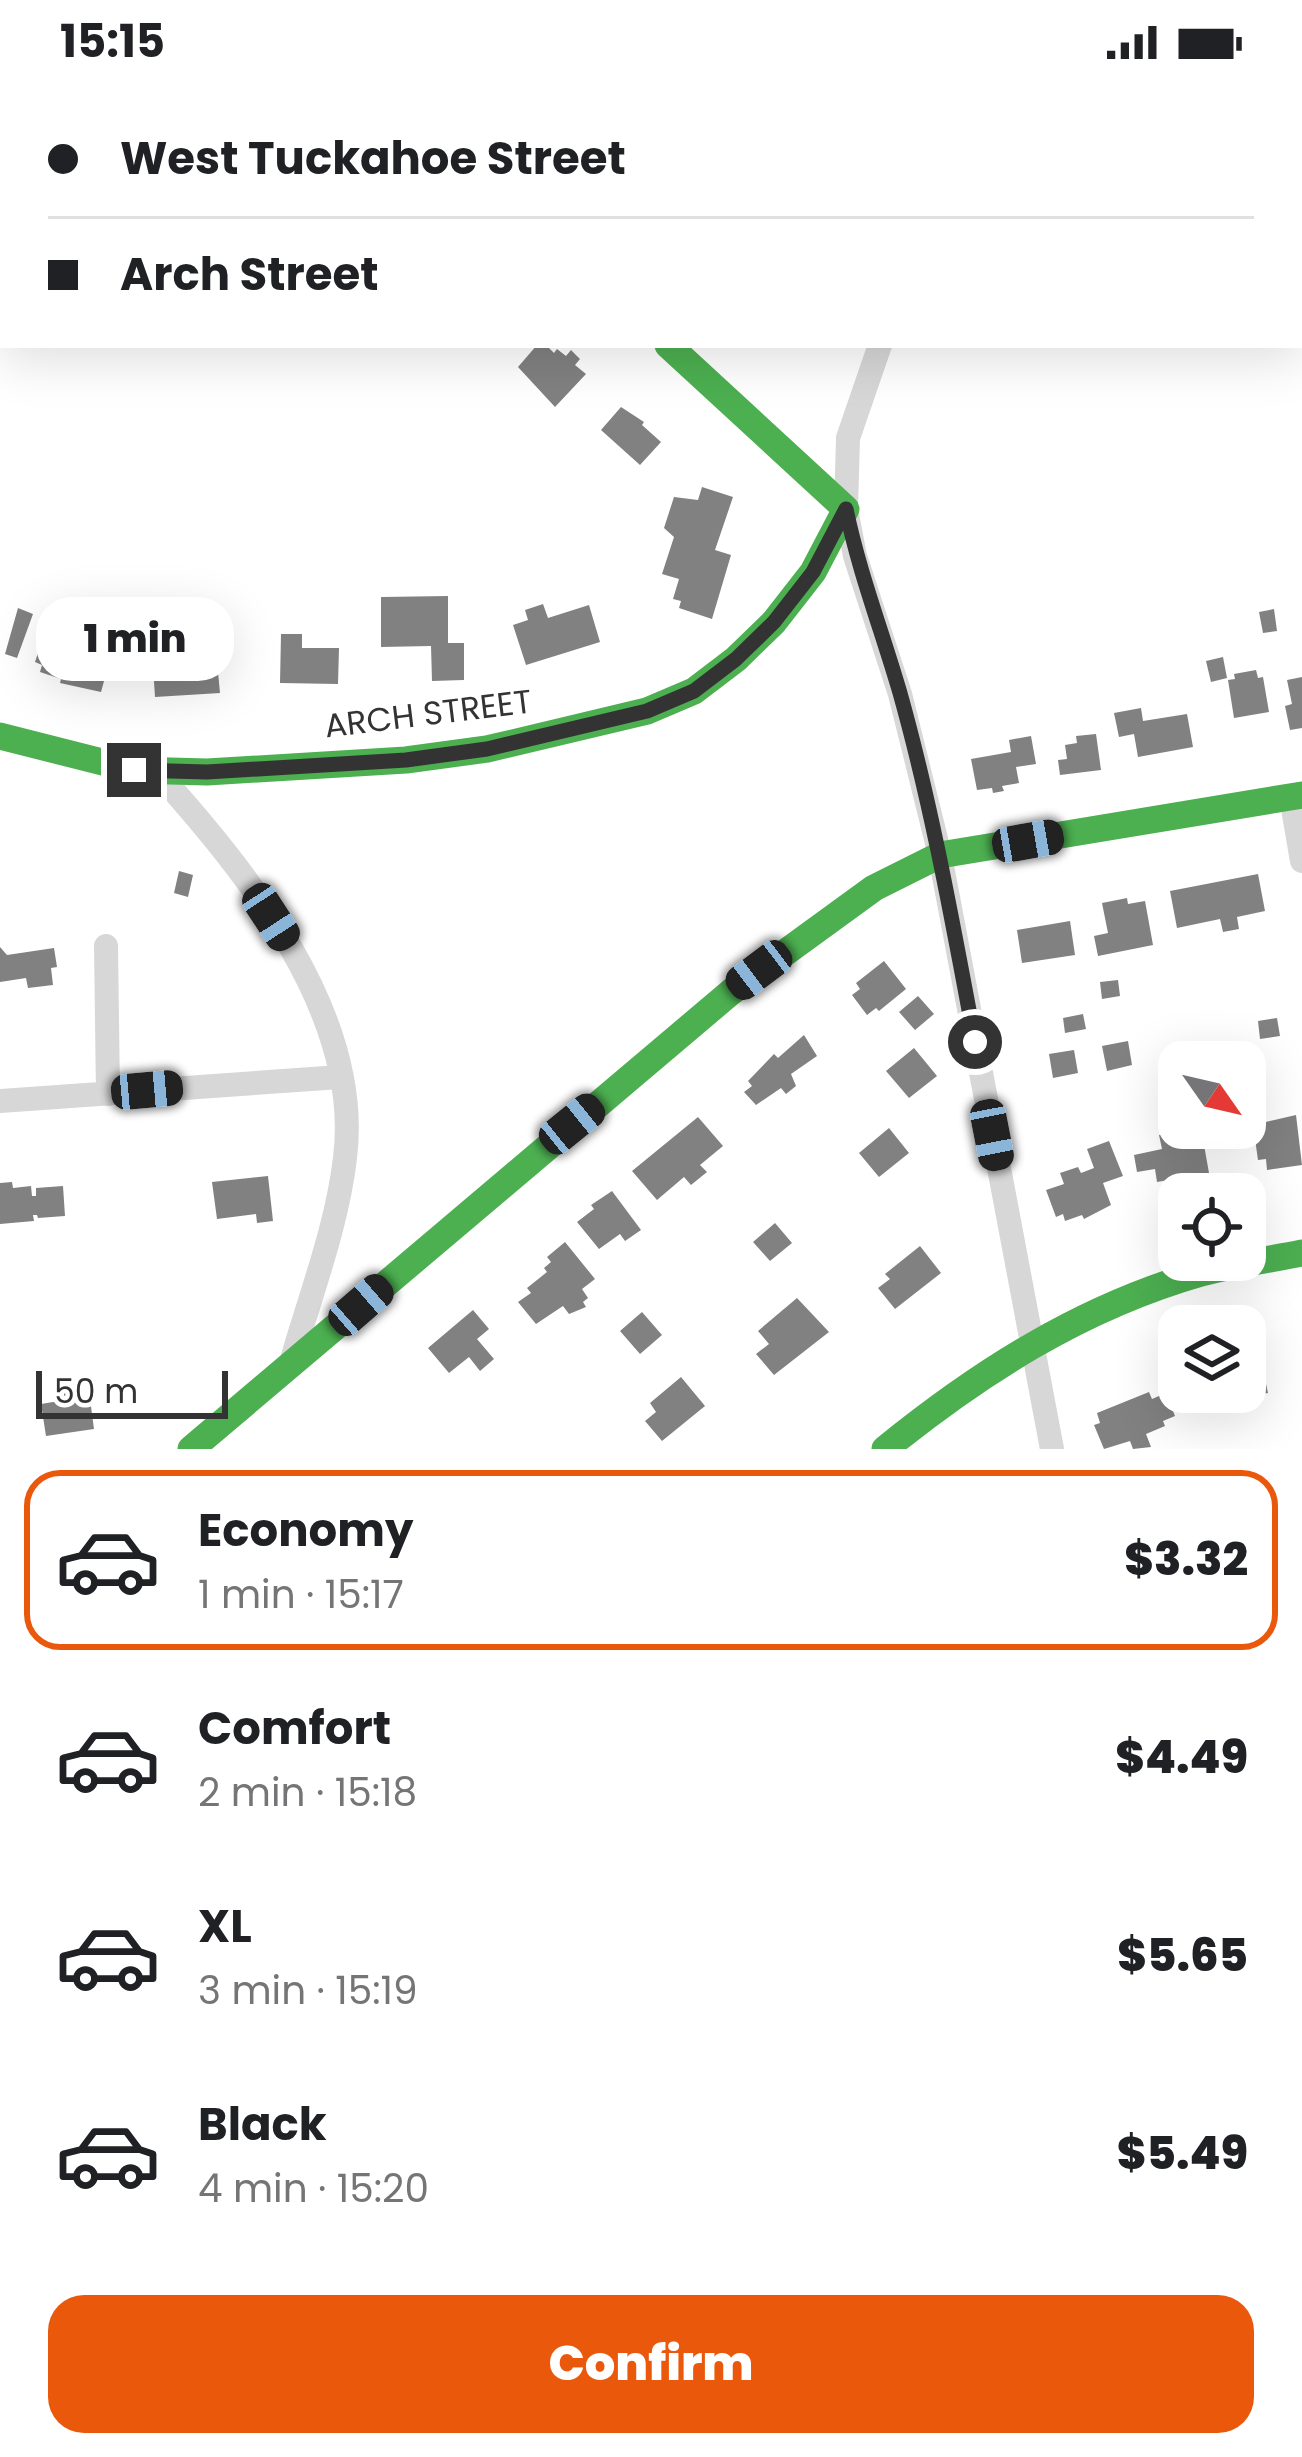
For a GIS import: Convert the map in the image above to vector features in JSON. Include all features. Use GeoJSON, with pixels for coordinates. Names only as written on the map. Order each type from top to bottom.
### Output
{"type":"FeatureCollection","features":[{"type":"Feature","properties":{"kind":"street"},"geometry":{"type":"LineString","coordinates":[[671,348],[846,509]]}},
{"type":"Feature","properties":{"kind":"street"},"geometry":{"type":"LineString","coordinates":[[879,348],[848,438],[846,509],[900,694],[940,855],[1052,1449]]}},
{"type":"Feature","properties":{"kind":"street","name":"ARCH STREET"},"geometry":{"type":"LineString","coordinates":[[0,736],[95,762],[157,772],[426,757],[487,749],[647,711],[694,691],[774,622],[813,572],[846,509]]}},
{"type":"Feature","properties":{"kind":"street"},"geometry":{"type":"LineString","coordinates":[[157,772],[250,885],[291,948],[313,987],[340,1077],[346,1120],[343,1174],[290,1365]]}},
{"type":"Feature","properties":{"kind":"street"},"geometry":{"type":"LineString","coordinates":[[191,1449],[731,992],[874,888],[940,855],[1297,795],[1302,861]]}},
{"type":"Feature","properties":{"kind":"street"},"geometry":{"type":"LineString","coordinates":[[106,946],[108,1094]]}},
{"type":"Feature","properties":{"kind":"street"},"geometry":{"type":"LineString","coordinates":[[0,1101],[340,1077]]}},
{"type":"Feature","properties":{"kind":"street"},"geometry":{"type":"LineString","coordinates":[[885,1449],[944,1400],[1034,1340],[1097,1309],[1206,1271],[1302,1253]]}},
{"type":"Feature","properties":{"kind":"building"},"geometry":{"type":"Polygon","coordinates":[[[534,348],[549,348],[554,353],[557,349],[566,356],[571,350],[580,359],[575,365],[586,374],[555,407],[518,367],[534,348]]]}},
{"type":"Feature","properties":{"kind":"building"},"geometry":{"type":"Polygon","coordinates":[[[621,407],[644,422],[661,442],[640,465],[601,430],[621,407]]]}},
{"type":"Feature","properties":{"kind":"building"},"geometry":{"type":"Polygon","coordinates":[[[702,487],[733,497],[715,550],[731,555],[712,619],[679,608],[681,601],[673,599],[679,579],[662,574],[674,537],[664,528],[674,497],[698,500],[702,487]]]}},
{"type":"Feature","properties":{"kind":"building"},"geometry":{"type":"Polygon","coordinates":[[[448,596],[448,643],[464,643],[464,680],[432,681],[431,646],[381,647],[381,597],[448,596]]]}},
{"type":"Feature","properties":{"kind":"building"},"geometry":{"type":"Polygon","coordinates":[[[543,604],[548,618],[589,605],[600,642],[526,665],[513,625],[528,620],[525,610],[543,604]]]}},
{"type":"Feature","properties":{"kind":"building"},"geometry":{"type":"Polygon","coordinates":[[[18,608],[33,614],[17,658],[5,654],[18,608]]]}},
{"type":"Feature","properties":{"kind":"building"},"geometry":{"type":"Polygon","coordinates":[[[1274,609],[1277,631],[1263,633],[1259,612],[1274,609]]]}},
{"type":"Feature","properties":{"kind":"building"},"geometry":{"type":"Polygon","coordinates":[[[281,634],[302,634],[302,648],[339,648],[338,684],[280,683],[281,634]]]}},
{"type":"Feature","properties":{"kind":"building"},"geometry":{"type":"Polygon","coordinates":[[[50,645],[109,663],[101,692],[60,683],[61,679],[40,672],[42,665],[35,662],[40,647],[49,650],[50,645]]]}},
{"type":"Feature","properties":{"kind":"building"},"geometry":{"type":"Polygon","coordinates":[[[216,651],[220,693],[155,697],[153,666],[201,662],[200,653],[216,651]]]}},
{"type":"Feature","properties":{"kind":"building"},"geometry":{"type":"Polygon","coordinates":[[[1223,657],[1227,678],[1211,682],[1206,661],[1223,657]]]}},
{"type":"Feature","properties":{"kind":"building"},"geometry":{"type":"Polygon","coordinates":[[[1256,670],[1258,678],[1263,677],[1269,712],[1234,718],[1228,680],[1235,679],[1234,674],[1256,670]]]}},
{"type":"Feature","properties":{"kind":"building"},"geometry":{"type":"Polygon","coordinates":[[[1302,677],[1302,728],[1290,730],[1287,680],[1302,677]]]}},
{"type":"Feature","properties":{"kind":"building"},"geometry":{"type":"Polygon","coordinates":[[[1141,708],[1143,721],[1187,714],[1193,747],[1138,757],[1134,734],[1119,737],[1114,713],[1141,708]]]}},
{"type":"Feature","properties":{"kind":"building"},"geometry":{"type":"Polygon","coordinates":[[[1096,734],[1101,770],[1060,775],[1058,760],[1067,759],[1065,745],[1077,743],[1076,736],[1096,734]]]}},
{"type":"Feature","properties":{"kind":"building"},"geometry":{"type":"Polygon","coordinates":[[[1031,736],[1036,764],[1016,767],[1019,783],[993,793],[992,788],[977,790],[971,759],[1011,752],[1009,740],[1031,736]]]}},
{"type":"Feature","properties":{"kind":"building"},"geometry":{"type":"Polygon","coordinates":[[[179,871],[193,875],[188,897],[174,893],[179,871]]]}},
{"type":"Feature","properties":{"kind":"building"},"geometry":{"type":"Polygon","coordinates":[[[1258,874],[1265,911],[1237,917],[1239,929],[1223,932],[1220,919],[1177,928],[1170,891],[1258,874]]]}},
{"type":"Feature","properties":{"kind":"building"},"geometry":{"type":"Polygon","coordinates":[[[1127,898],[1128,904],[1145,901],[1153,945],[1098,956],[1094,936],[1108,933],[1102,903],[1127,898]]]}},
{"type":"Feature","properties":{"kind":"building"},"geometry":{"type":"Polygon","coordinates":[[[1070,921],[1075,955],[1022,963],[1017,930],[1070,921]]]}},
{"type":"Feature","properties":{"kind":"building"},"geometry":{"type":"Polygon","coordinates":[[[0,947],[7,955],[54,948],[53,985],[28,988],[26,978],[0,982],[0,947]]]}},
{"type":"Feature","properties":{"kind":"building"},"geometry":{"type":"Polygon","coordinates":[[[884,961],[906,989],[867,1015],[852,995],[860,989],[856,983],[884,961]]]}},
{"type":"Feature","properties":{"kind":"building"},"geometry":{"type":"Polygon","coordinates":[[[1118,980],[1120,996],[1102,999],[1100,982],[1118,980]]]}},
{"type":"Feature","properties":{"kind":"building"},"geometry":{"type":"Polygon","coordinates":[[[918,996],[934,1014],[915,1030],[899,1012],[918,996]]]}},
{"type":"Feature","properties":{"kind":"building"},"geometry":{"type":"Polygon","coordinates":[[[1083,1014],[1086,1029],[1065,1033],[1063,1018],[1083,1014]]]}},
{"type":"Feature","properties":{"kind":"building"},"geometry":{"type":"Polygon","coordinates":[[[1277,1018],[1280,1036],[1260,1039],[1258,1021],[1277,1018]]]}},
{"type":"Feature","properties":{"kind":"building"},"geometry":{"type":"Polygon","coordinates":[[[804,1035],[817,1056],[791,1074],[796,1086],[786,1094],[781,1088],[756,1105],[744,1092],[752,1086],[748,1081],[774,1054],[778,1058],[804,1035]]]}},
{"type":"Feature","properties":{"kind":"building"},"geometry":{"type":"Polygon","coordinates":[[[1128,1041],[1132,1065],[1107,1071],[1102,1046],[1128,1041]]]}},
{"type":"Feature","properties":{"kind":"building"},"geometry":{"type":"Polygon","coordinates":[[[914,1048],[937,1076],[909,1098],[886,1071],[914,1048]]]}},
{"type":"Feature","properties":{"kind":"building"},"geometry":{"type":"Polygon","coordinates":[[[1074,1050],[1078,1073],[1053,1078],[1049,1054],[1074,1050]]]}},
{"type":"Feature","properties":{"kind":"building"},"geometry":{"type":"Polygon","coordinates":[[[1296,1115],[1302,1165],[1267,1170],[1266,1159],[1258,1160],[1256,1149],[1266,1149],[1266,1122],[1296,1115]]]}},
{"type":"Feature","properties":{"kind":"building"},"geometry":{"type":"Polygon","coordinates":[[[698,1117],[723,1146],[700,1165],[707,1172],[691,1185],[684,1177],[657,1200],[632,1171],[698,1117]]]}},
{"type":"Feature","properties":{"kind":"building"},"geometry":{"type":"Polygon","coordinates":[[[889,1128],[909,1153],[879,1177],[859,1153],[889,1128]]]}},
{"type":"Feature","properties":{"kind":"building"},"geometry":{"type":"Polygon","coordinates":[[[1109,1141],[1123,1176],[1103,1183],[1111,1205],[1084,1219],[1082,1215],[1065,1221],[1063,1214],[1056,1217],[1046,1190],[1064,1184],[1060,1173],[1094,1168],[1087,1149],[1109,1141]]]}},
{"type":"Feature","properties":{"kind":"building"},"geometry":{"type":"Polygon","coordinates":[[[1162,1149],[1205,1149],[1209,1173],[1158,1173],[1157,1182],[1155,1169],[1137,1172],[1134,1155],[1162,1149]]]}},
{"type":"Feature","properties":{"kind":"building"},"geometry":{"type":"Polygon","coordinates":[[[268,1176],[273,1221],[257,1223],[256,1214],[217,1219],[212,1182],[268,1176]]]}},
{"type":"Feature","properties":{"kind":"building"},"geometry":{"type":"Polygon","coordinates":[[[12,1182],[13,1188],[31,1186],[32,1196],[36,1188],[63,1186],[65,1216],[33,1215],[34,1221],[0,1224],[0,1183],[12,1182]]]}},
{"type":"Feature","properties":{"kind":"building"},"geometry":{"type":"Polygon","coordinates":[[[612,1191],[641,1230],[625,1241],[620,1234],[599,1249],[577,1222],[612,1191]]]}},
{"type":"Feature","properties":{"kind":"building"},"geometry":{"type":"Polygon","coordinates":[[[775,1223],[792,1243],[770,1261],[753,1242],[775,1223]]]}},
{"type":"Feature","properties":{"kind":"building"},"geometry":{"type":"Polygon","coordinates":[[[565,1242],[595,1279],[582,1289],[588,1298],[583,1302],[586,1307],[569,1314],[563,1306],[536,1324],[518,1302],[547,1272],[544,1268],[551,1262],[547,1257],[565,1242]]]}},
{"type":"Feature","properties":{"kind":"building"},"geometry":{"type":"Polygon","coordinates":[[[920,1246],[941,1273],[895,1309],[878,1288],[890,1279],[885,1274],[920,1246]]]}},
{"type":"Feature","properties":{"kind":"building"},"geometry":{"type":"Polygon","coordinates":[[[797,1298],[829,1332],[774,1375],[756,1354],[769,1344],[758,1331],[797,1298]]]}},
{"type":"Feature","properties":{"kind":"building"},"geometry":{"type":"Polygon","coordinates":[[[473,1310],[489,1329],[477,1339],[494,1359],[480,1371],[469,1357],[449,1373],[428,1348],[473,1310]]]}},
{"type":"Feature","properties":{"kind":"building"},"geometry":{"type":"Polygon","coordinates":[[[642,1312],[662,1335],[640,1354],[620,1331],[642,1312]]]}},
{"type":"Feature","properties":{"kind":"building"},"geometry":{"type":"Polygon","coordinates":[[[681,1377],[705,1406],[662,1441],[645,1421],[656,1412],[650,1403],[681,1377]]]}},
{"type":"Feature","properties":{"kind":"building"},"geometry":{"type":"Polygon","coordinates":[[[82,1386],[84,1400],[90,1399],[94,1429],[46,1436],[41,1404],[65,1400],[63,1389],[82,1386]]]}},
{"type":"Feature","properties":{"kind":"building"},"geometry":{"type":"Polygon","coordinates":[[[1149,1392],[1152,1399],[1158,1396],[1158,1413],[1175,1416],[1146,1434],[1151,1447],[1133,1449],[1130,1441],[1104,1449],[1094,1425],[1100,1423],[1097,1413],[1149,1392]]]}},
{"type":"Feature","properties":{"kind":"traffic: fast"},"geometry":{"type":"LineString","coordinates":[[0,736],[134,770],[207,772],[406,760],[487,749],[647,711],[694,691],[774,622],[813,572],[846,509],[671,348]]}},
{"type":"Feature","properties":{"kind":"traffic: fast"},"geometry":{"type":"LineString","coordinates":[[191,1449],[731,992],[874,888],[940,855],[1302,795]]}},
{"type":"Feature","properties":{"kind":"traffic: fast"},"geometry":{"type":"LineString","coordinates":[[885,1449],[995,1368],[1074,1323],[1201,1273],[1302,1253]]}},
{"type":"Feature","properties":{"kind":"route"},"geometry":{"type":"LineString","coordinates":[[134,770],[207,772],[406,760],[487,749],[647,711],[694,691],[774,622],[813,572],[846,509],[900,694],[940,855],[975,1042]]}}]}
